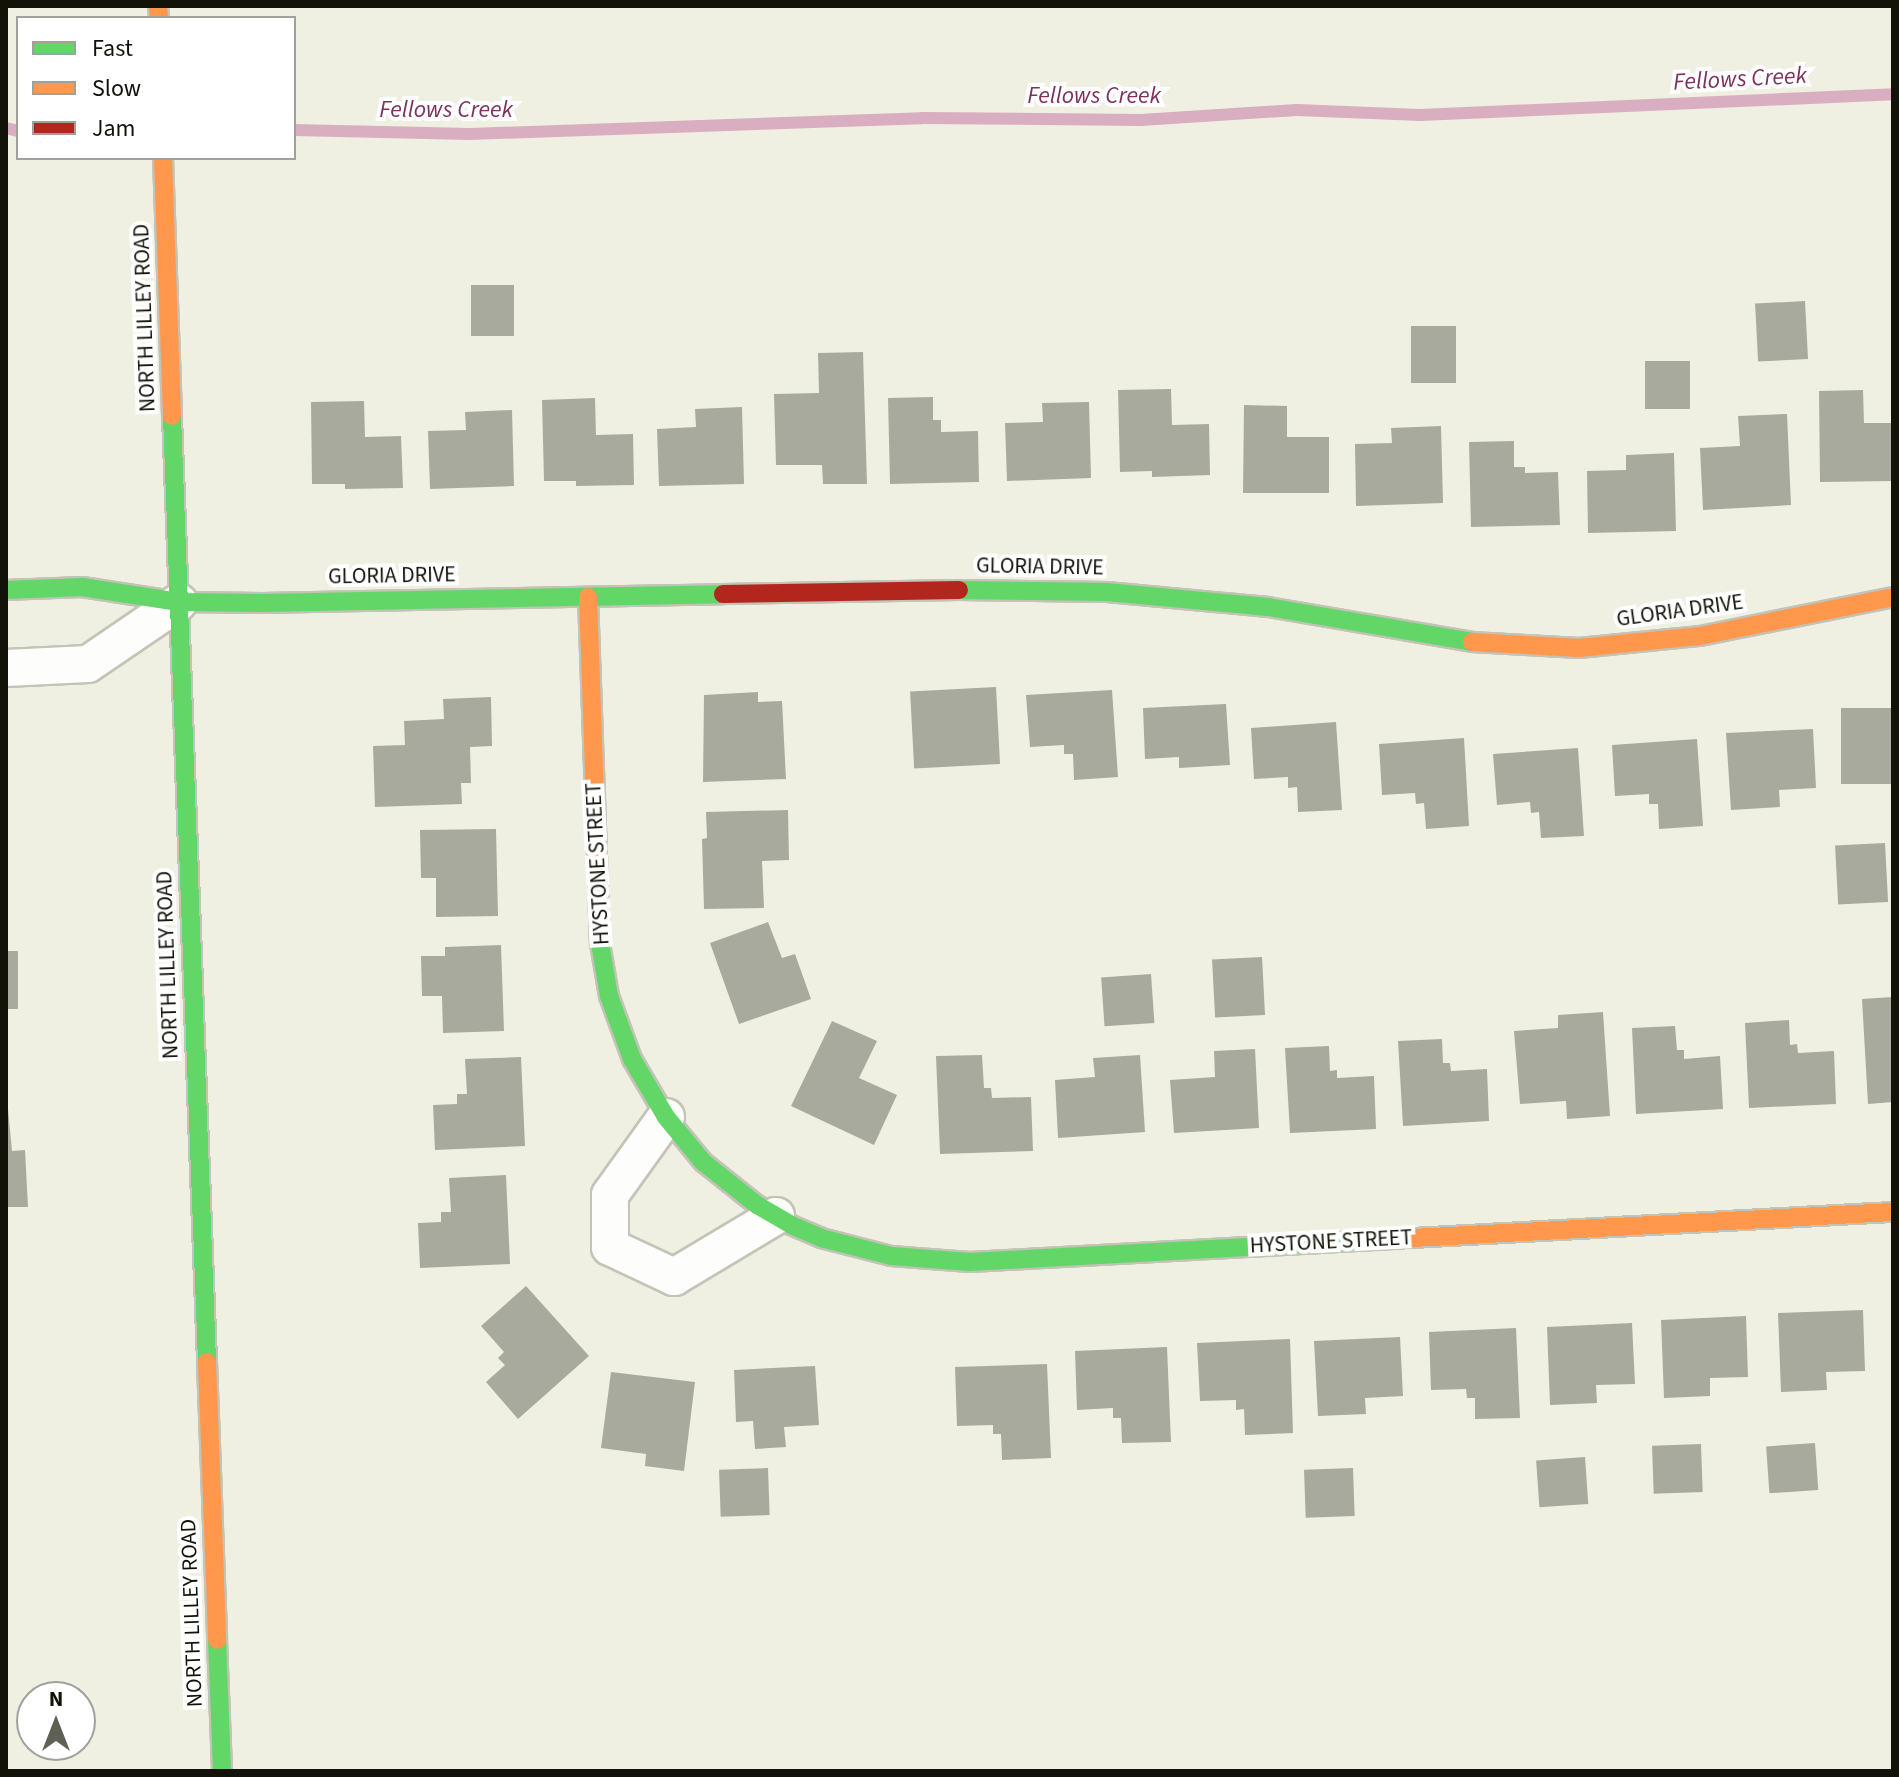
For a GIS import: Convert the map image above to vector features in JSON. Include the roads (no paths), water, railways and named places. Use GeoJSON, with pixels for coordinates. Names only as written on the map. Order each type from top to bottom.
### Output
{"type":"FeatureCollection","features":[{"type":"Feature","properties":{"kind":"street","name":"NORTH LILLEY ROAD"},"geometry":{"type":"LineString","coordinates":[[163,160],[222,1771]]}},
{"type":"Feature","properties":{"kind":"street","name":"GLORIA DRIVE"},"geometry":{"type":"LineString","coordinates":[[6,590],[82,587],[179,602],[1011,589],[1107,592],[1268,607],[1466,642],[1579,648],[1700,636],[1893,597]]}},
{"type":"Feature","properties":{"kind":"street","name":"HYSTONE STREET"},"geometry":{"type":"LineString","coordinates":[[588,597],[600,943],[609,996],[632,1059],[666,1117],[703,1162],[776,1216],[821,1238],[891,1256],[970,1262],[1893,1212]]}},
{"type":"Feature","properties":{"kind":"street"},"geometry":{"type":"LineString","coordinates":[[6,668],[88,664],[179,602]]}},
{"type":"Feature","properties":{"kind":"street"},"geometry":{"type":"LineString","coordinates":[[666,1117],[610,1195],[610,1247],[674,1277],[776,1216]]}},
{"type":"Feature","properties":{"kind":"waterway","name":"Fellows Creek"},"geometry":{"type":"LineString","coordinates":[[296,130],[470,134],[922,118],[1141,120],[1297,110],[1420,115],[1893,94]]}},
{"type":"Feature","properties":{"kind":"waterway","name":"Fellows Creek"},"geometry":{"type":"LineString","coordinates":[[6,128],[16,130]]}}]}
